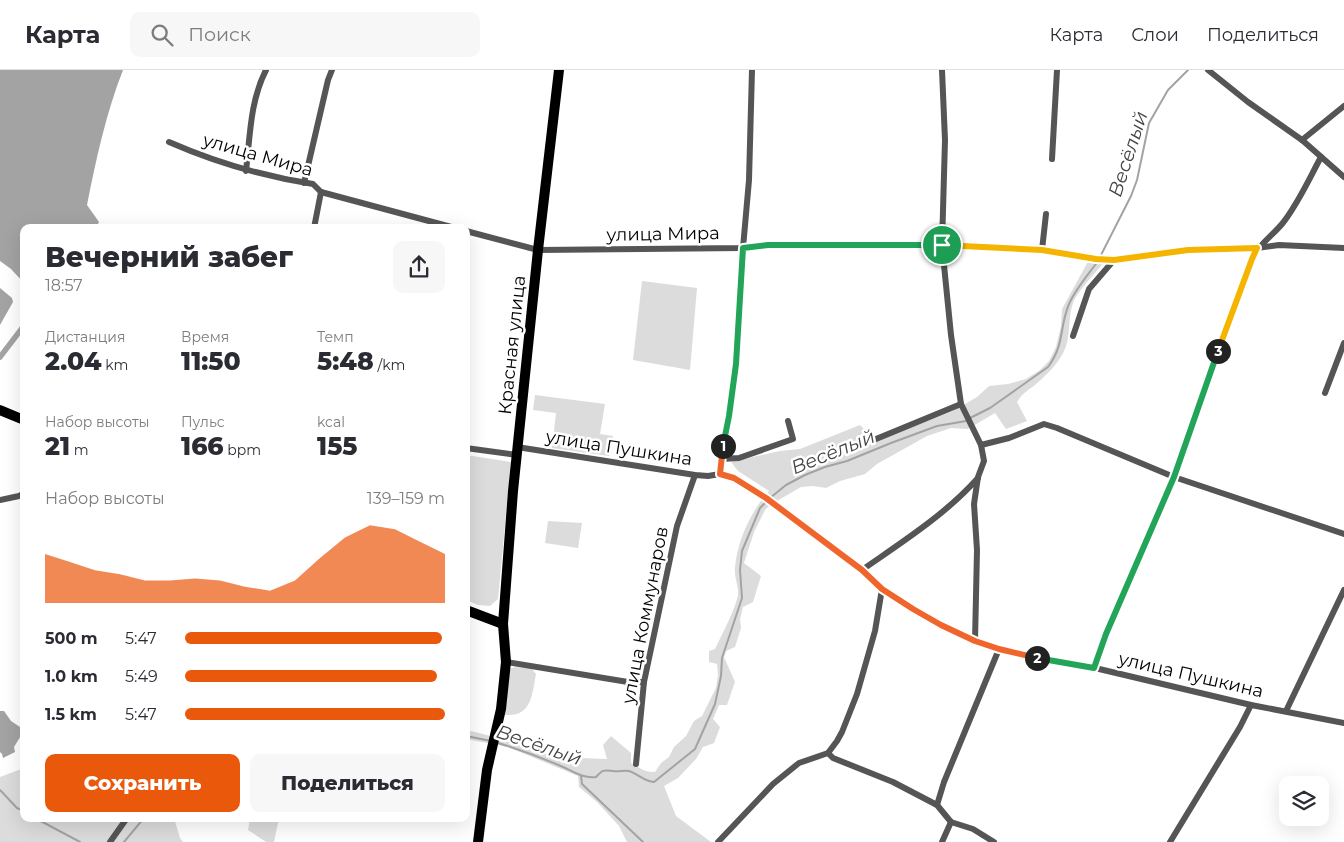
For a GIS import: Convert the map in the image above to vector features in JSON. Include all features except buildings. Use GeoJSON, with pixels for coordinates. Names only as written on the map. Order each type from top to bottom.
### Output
{"type":"FeatureCollection","features":[{"type":"Feature","properties":{"kind":"main road","name":"Красная улица"},"geometry":{"type":"LineString","coordinates":[[478,842],[487,770],[501,709],[506,662],[503,624],[517,451],[559,70]]}},
{"type":"Feature","properties":{"kind":"main road"},"geometry":{"type":"LineString","coordinates":[[0,410],[20,418]]}},
{"type":"Feature","properties":{"kind":"main road"},"geometry":{"type":"LineString","coordinates":[[470,612],[503,624]]}},
{"type":"Feature","properties":{"kind":"street"},"geometry":{"type":"LineString","coordinates":[[246,171],[254,101],[258,85],[266,70]]}},
{"type":"Feature","properties":{"kind":"street"},"geometry":{"type":"LineString","coordinates":[[304,183],[332,70]]}},
{"type":"Feature","properties":{"kind":"street"},"geometry":{"type":"LineString","coordinates":[[720,474],[735,373],[749,180],[752,70]]}},
{"type":"Feature","properties":{"kind":"street"},"geometry":{"type":"LineString","coordinates":[[942,70],[945,140],[942,245],[950,335],[961,404],[981,445],[984,461],[978,477],[974,498],[977,550],[975,641]]}},
{"type":"Feature","properties":{"kind":"street"},"geometry":{"type":"LineString","coordinates":[[1052,159],[1057,70]]}},
{"type":"Feature","properties":{"kind":"street"},"geometry":{"type":"LineString","coordinates":[[1208,70],[1248,102],[1302,140],[1344,177]]}},
{"type":"Feature","properties":{"kind":"street"},"geometry":{"type":"LineString","coordinates":[[1302,140],[1344,106]]}},
{"type":"Feature","properties":{"kind":"street","name":"улица Мира"},"geometry":{"type":"LineString","coordinates":[[168,142],[205,158],[246,171],[313,184],[321,192],[439,224]]}},
{"type":"Feature","properties":{"kind":"street"},"geometry":{"type":"LineString","coordinates":[[1094,668],[1106,634],[1174,477],[1252,259],[1257,248],[1282,224],[1296,204],[1321,156]]}},
{"type":"Feature","properties":{"kind":"street"},"geometry":{"type":"LineString","coordinates":[[315,224],[321,192]]}},
{"type":"Feature","properties":{"kind":"street"},"geometry":{"type":"LineString","coordinates":[[1042,250],[1046,214]]}},
{"type":"Feature","properties":{"kind":"street","name":"улица Мира"},"geometry":{"type":"LineString","coordinates":[[470,232],[538,250],[743,248],[768,245],[942,245],[1042,250],[1114,260],[1188,250],[1278,246],[1344,248]]}},
{"type":"Feature","properties":{"kind":"street"},"geometry":{"type":"LineString","coordinates":[[1073,336],[1089,289],[1114,260]]}},
{"type":"Feature","properties":{"kind":"street"},"geometry":{"type":"LineString","coordinates":[[1325,394],[1344,344]]}},
{"type":"Feature","properties":{"kind":"street"},"geometry":{"type":"LineString","coordinates":[[876,439],[961,404]]}},
{"type":"Feature","properties":{"kind":"street"},"geometry":{"type":"LineString","coordinates":[[721,459],[739,458],[793,439],[788,421]]}},
{"type":"Feature","properties":{"kind":"street"},"geometry":{"type":"LineString","coordinates":[[981,445],[1009,438],[1044,424],[1174,477],[1344,534]]}},
{"type":"Feature","properties":{"kind":"street","name":"улица Пушкина"},"geometry":{"type":"LineString","coordinates":[[470,448],[517,451],[695,475],[708,476],[720,474],[734,478],[769,500],[862,570],[882,589],[941,625],[975,641],[999,649],[1094,668],[1251,705],[1344,723]]}},
{"type":"Feature","properties":{"kind":"street","name":"улица Коммунаров"},"geometry":{"type":"LineString","coordinates":[[636,764],[644,682],[677,526],[695,475]]}},
{"type":"Feature","properties":{"kind":"street"},"geometry":{"type":"LineString","coordinates":[[862,570],[938,516],[963,494],[978,477]]}},
{"type":"Feature","properties":{"kind":"street"},"geometry":{"type":"LineString","coordinates":[[963,494],[969,493],[974,498]]}},
{"type":"Feature","properties":{"kind":"street"},"geometry":{"type":"LineString","coordinates":[[0,500],[20,495]]}},
{"type":"Feature","properties":{"kind":"street"},"geometry":{"type":"LineString","coordinates":[[718,842],[780,778],[799,763],[828,752],[842,732],[857,694],[875,631],[882,589]]}},
{"type":"Feature","properties":{"kind":"street"},"geometry":{"type":"LineString","coordinates":[[1286,711],[1344,590]]}},
{"type":"Feature","properties":{"kind":"street"},"geometry":{"type":"LineString","coordinates":[[937,805],[944,782],[999,649]]}},
{"type":"Feature","properties":{"kind":"street"},"geometry":{"type":"LineString","coordinates":[[506,662],[628,682],[644,682]]}},
{"type":"Feature","properties":{"kind":"street"},"geometry":{"type":"LineString","coordinates":[[1170,842],[1240,727],[1251,705]]}},
{"type":"Feature","properties":{"kind":"street"},"geometry":{"type":"LineString","coordinates":[[828,752],[833,758],[893,782],[937,805],[951,822],[972,829],[994,842]]}},
{"type":"Feature","properties":{"kind":"street"},"geometry":{"type":"LineString","coordinates":[[110,842],[124,822]]}},
{"type":"Feature","properties":{"kind":"street"},"geometry":{"type":"LineString","coordinates":[[942,842],[951,822]]}},
{"type":"Feature","properties":{"kind":"shaded area"},"geometry":{"type":"Polygon","coordinates":[[[0,70],[123,70],[107,120],[87,205],[99,222],[98,224],[20,224],[20,279],[0,261],[0,70]]]}},
{"type":"Feature","properties":{"kind":"shaded area"},"geometry":{"type":"Polygon","coordinates":[[[1090,258],[1106,260],[1073,303],[1067,343],[1057,363],[1023,394],[1017,402],[1027,421],[1006,429],[995,413],[968,429],[951,428],[927,436],[877,464],[865,474],[840,481],[826,488],[801,487],[770,505],[765,510],[754,532],[744,563],[761,576],[753,602],[743,607],[740,619],[741,628],[735,647],[726,651],[724,657],[735,682],[727,705],[719,705],[713,719],[720,727],[714,743],[703,747],[696,759],[678,778],[664,786],[676,816],[711,842],[627,842],[619,826],[597,802],[579,787],[578,776],[508,747],[470,740],[470,731],[515,743],[564,762],[577,765],[580,758],[607,759],[603,745],[611,736],[631,753],[631,763],[645,771],[655,772],[661,763],[669,757],[674,747],[686,736],[694,721],[702,716],[716,688],[717,664],[709,662],[709,651],[715,649],[738,595],[735,568],[742,537],[756,508],[769,491],[738,471],[731,462],[780,451],[800,449],[860,425],[876,441],[953,411],[977,397],[989,386],[1008,384],[1026,379],[1040,370],[1049,361],[1056,347],[1061,326],[1062,309],[1090,258]]]}},
{"type":"Feature","properties":{"kind":"shaded area"},"geometry":{"type":"Polygon","coordinates":[[[642,281],[697,288],[690,370],[633,360],[642,281]]]}},
{"type":"Feature","properties":{"kind":"shaded area"},"geometry":{"type":"Polygon","coordinates":[[[0,288],[12,298],[13,302],[0,325],[0,288]]]}},
{"type":"Feature","properties":{"kind":"shaded area"},"geometry":{"type":"Polygon","coordinates":[[[535,395],[605,404],[600,434],[613,436],[609,456],[552,448],[556,413],[533,410],[535,395]]]}},
{"type":"Feature","properties":{"kind":"shaded area"},"geometry":{"type":"Polygon","coordinates":[[[470,456],[511,462],[498,599],[490,606],[478,605],[470,602],[470,456]]]}},
{"type":"Feature","properties":{"kind":"shaded area"},"geometry":{"type":"Polygon","coordinates":[[[548,521],[582,523],[578,548],[545,543],[548,521]]]}},
{"type":"Feature","properties":{"kind":"shaded area"},"geometry":{"type":"Polygon","coordinates":[[[515,667],[532,669],[536,674],[532,696],[526,708],[521,712],[514,715],[505,715],[510,669],[515,667]]]}},
{"type":"Feature","properties":{"kind":"shaded area"},"geometry":{"type":"Polygon","coordinates":[[[0,711],[4,711],[11,721],[20,727],[20,737],[14,747],[15,752],[3,758],[0,752],[0,711]]]}},
{"type":"Feature","properties":{"kind":"shaded area"},"geometry":{"type":"Polygon","coordinates":[[[20,770],[20,822],[175,822],[183,842],[0,842],[0,777],[20,770]]]}},
{"type":"Feature","properties":{"kind":"shaded area"},"geometry":{"type":"Polygon","coordinates":[[[249,822],[278,822],[274,842],[266,842],[248,830],[249,822]]]}},
{"type":"Feature","properties":{"kind":"waterway","name":"Весёлый"},"geometry":{"type":"LineString","coordinates":[[1100,257],[1131,196],[1137,180],[1149,123],[1168,90],[1188,70]]}},
{"type":"Feature","properties":{"kind":"waterway","name":"Весёлый"},"geometry":{"type":"LineString","coordinates":[[970,418],[990,408],[1048,367],[1057,351],[1069,304],[1098,261]]}},
{"type":"Feature","properties":{"kind":"waterway"},"geometry":{"type":"LineString","coordinates":[[0,357],[20,331]]}},
{"type":"Feature","properties":{"kind":"waterway","name":"Весёлый"},"geometry":{"type":"LineString","coordinates":[[770,498],[786,485],[825,467],[847,461],[937,426],[966,421]]}},
{"type":"Feature","properties":{"kind":"waterway","name":"Весёлый"},"geometry":{"type":"LineString","coordinates":[[498,743],[535,755],[585,777],[596,777],[606,770],[627,771],[654,782],[695,749],[715,704],[721,676],[722,658],[742,598],[740,570],[742,551],[760,508],[767,501]]}},
{"type":"Feature","properties":{"kind":"waterway","name":"Весёлый"},"geometry":{"type":"LineString","coordinates":[[470,737],[491,741]]}},
{"type":"Feature","properties":{"kind":"waterway"},"geometry":{"type":"LineString","coordinates":[[581,776],[582,784],[643,842]]}},
{"type":"Feature","properties":{"kind":"waterway","name":"Весёлый"},"geometry":{"type":"LineString","coordinates":[[0,790],[20,809]]}},
{"type":"Feature","properties":{"kind":"waterway","name":"Весёлый"},"geometry":{"type":"LineString","coordinates":[[42,822],[80,842]]}},
{"type":"Feature","properties":{"kind":"waterway","name":"Весёлый"},"geometry":{"type":"LineString","coordinates":[[124,842],[141,822]]}},
{"type":"Feature","properties":{"kind":"route"},"geometry":{"type":"LineString","coordinates":[[768,245],[942,245],[1042,250],[1114,260],[1145,254],[1188,250],[1257,248],[1230,318],[1174,477],[1106,634],[1094,668],[999,649],[975,641],[941,625],[882,589],[862,570],[766,498],[734,478],[720,474],[736,364],[743,248],[768,245]]}}]}
